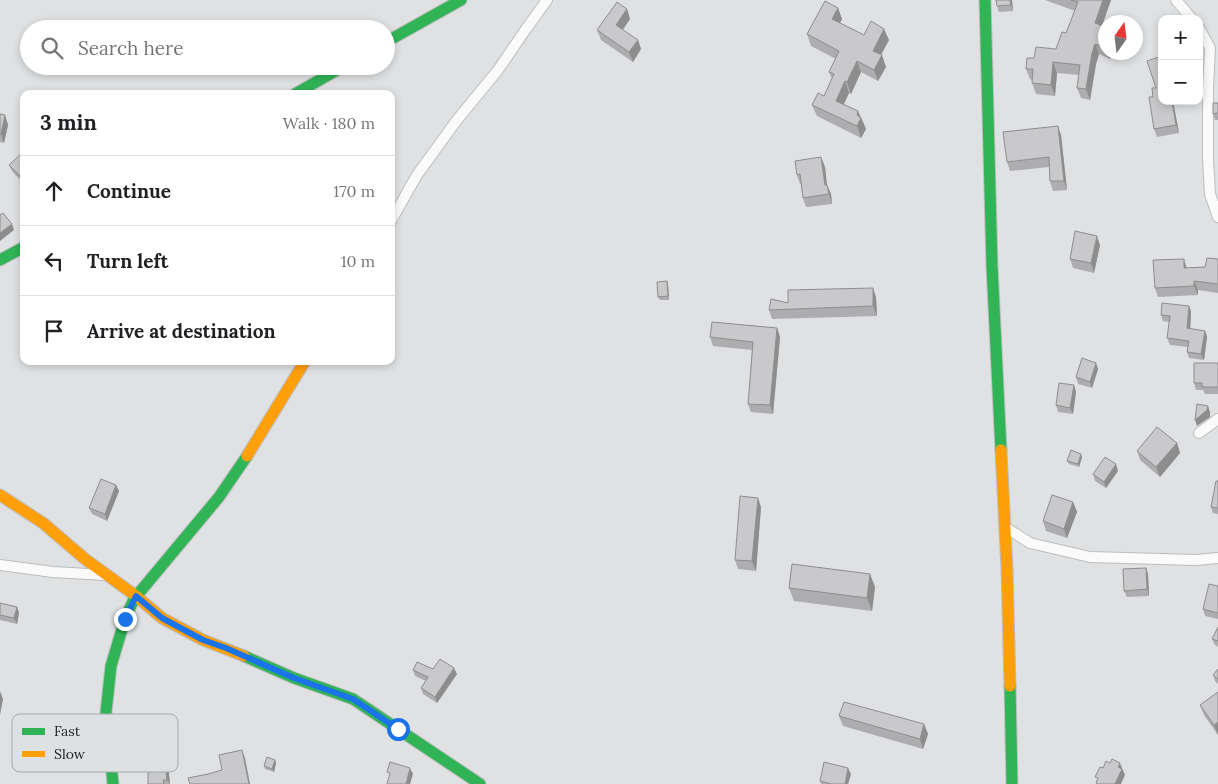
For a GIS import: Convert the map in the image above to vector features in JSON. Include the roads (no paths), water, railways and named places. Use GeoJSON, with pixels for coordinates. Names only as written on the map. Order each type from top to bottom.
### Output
{"type":"FeatureCollection","features":[{"type":"Feature","properties":{"kind":"street"},"geometry":{"type":"LineString","coordinates":[[395,37],[462,0]]}},
{"type":"Feature","properties":{"kind":"street"},"geometry":{"type":"LineString","coordinates":[[395,214],[417,175],[457,120],[498,70],[547,0]]}},
{"type":"Feature","properties":{"kind":"street"},"geometry":{"type":"LineString","coordinates":[[985,0],[992,266],[1007,569],[1012,784]]}},
{"type":"Feature","properties":{"kind":"street"},"geometry":{"type":"LineString","coordinates":[[1176,0],[1189,15]]}},
{"type":"Feature","properties":{"kind":"street"},"geometry":{"type":"LineString","coordinates":[[1203,35],[1210,48],[1208,88],[1210,194],[1218,217]]}},
{"type":"Feature","properties":{"kind":"street"},"geometry":{"type":"LineString","coordinates":[[302,90],[328,75]]}},
{"type":"Feature","properties":{"kind":"street"},"geometry":{"type":"LineString","coordinates":[[0,260],[20,248]]}},
{"type":"Feature","properties":{"kind":"street"},"geometry":{"type":"LineString","coordinates":[[106,714],[111,666],[125,619],[136,596],[219,497],[255,445],[302,365]]}},
{"type":"Feature","properties":{"kind":"street"},"geometry":{"type":"LineString","coordinates":[[1199,433],[1218,419]]}},
{"type":"Feature","properties":{"kind":"street"},"geometry":{"type":"LineString","coordinates":[[0,495],[43,523],[105,575],[136,596],[162,618],[203,640],[294,678],[353,699],[480,784]]}},
{"type":"Feature","properties":{"kind":"street"},"geometry":{"type":"LineString","coordinates":[[1005,527],[1030,544],[1090,557],[1196,560],[1218,558]]}},
{"type":"Feature","properties":{"kind":"street"},"geometry":{"type":"LineString","coordinates":[[0,565],[53,572],[105,575]]}}]}
